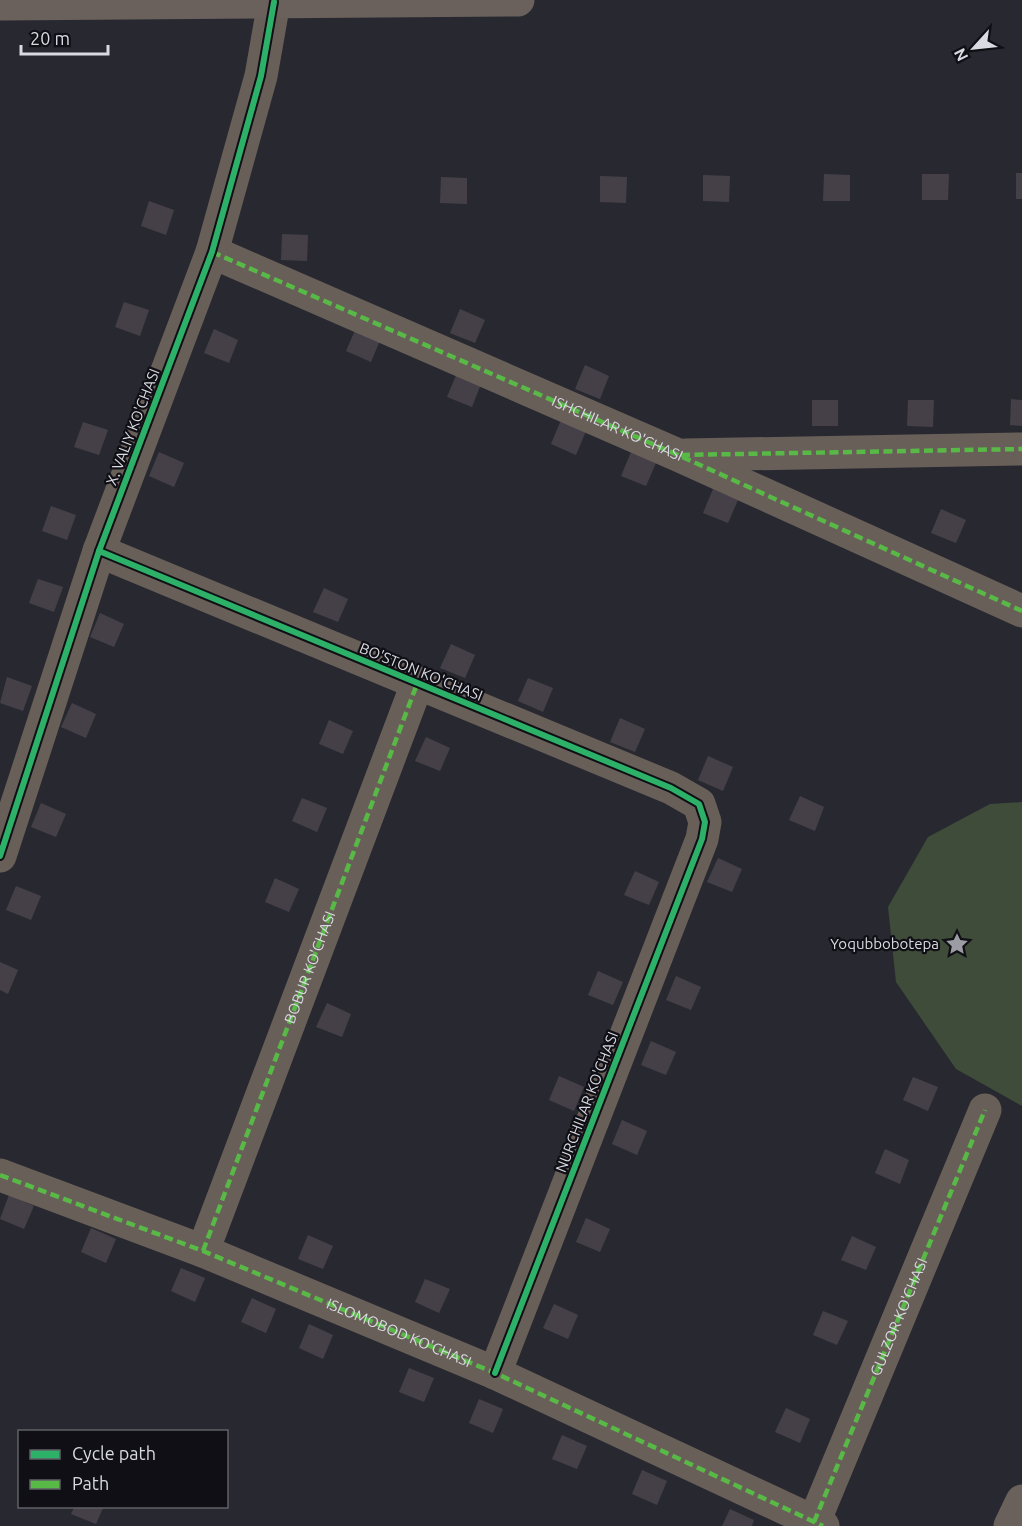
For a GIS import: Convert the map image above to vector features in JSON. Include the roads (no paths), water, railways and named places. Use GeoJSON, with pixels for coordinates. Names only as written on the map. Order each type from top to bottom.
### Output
{"type":"FeatureCollection","features":[{"type":"Feature","properties":{"kind":"main road"},"geometry":{"type":"LineString","coordinates":[[0,4],[518,0]]}},
{"type":"Feature","properties":{"kind":"main road"},"geometry":{"type":"LineString","coordinates":[[1010,1526],[1022,1501]]}},
{"type":"Feature","properties":{"kind":"street","name":"X. VALIY KO'CHASI"},"geometry":{"type":"LineString","coordinates":[[0,856],[99,551],[212,252],[261,76],[274,2]]}},
{"type":"Feature","properties":{"kind":"street","name":"ISHCHILAR KO'CHASI"},"geometry":{"type":"LineString","coordinates":[[212,252],[678,455],[1022,611]]}},
{"type":"Feature","properties":{"kind":"street"},"geometry":{"type":"LineString","coordinates":[[678,455],[1022,449]]}},
{"type":"Feature","properties":{"kind":"street","name":"BO'STON KO'CHASI"},"geometry":{"type":"LineString","coordinates":[[99,551],[670,788],[699,804],[705,822],[702,839]]}},
{"type":"Feature","properties":{"kind":"street","name":"BOBUR KO'CHASI"},"geometry":{"type":"LineString","coordinates":[[203,1251],[417,684]]}},
{"type":"Feature","properties":{"kind":"street","name":"NURCHILAR KO'CHASI"},"geometry":{"type":"LineString","coordinates":[[495,1373],[702,839]]}},
{"type":"Feature","properties":{"kind":"street","name":"GULZOR KO'CHASI"},"geometry":{"type":"LineString","coordinates":[[818,1524],[985,1110]]}},
{"type":"Feature","properties":{"kind":"street","name":"ISLOMOBOD KO'CHASI"},"geometry":{"type":"LineString","coordinates":[[0,1175],[203,1251],[495,1373],[818,1524]]}},
{"type":"Feature","properties":{"kind":"place","name":"Yoqubbobotepa"},"geometry":{"type":"Point","coordinates":[957,944]}}]}
